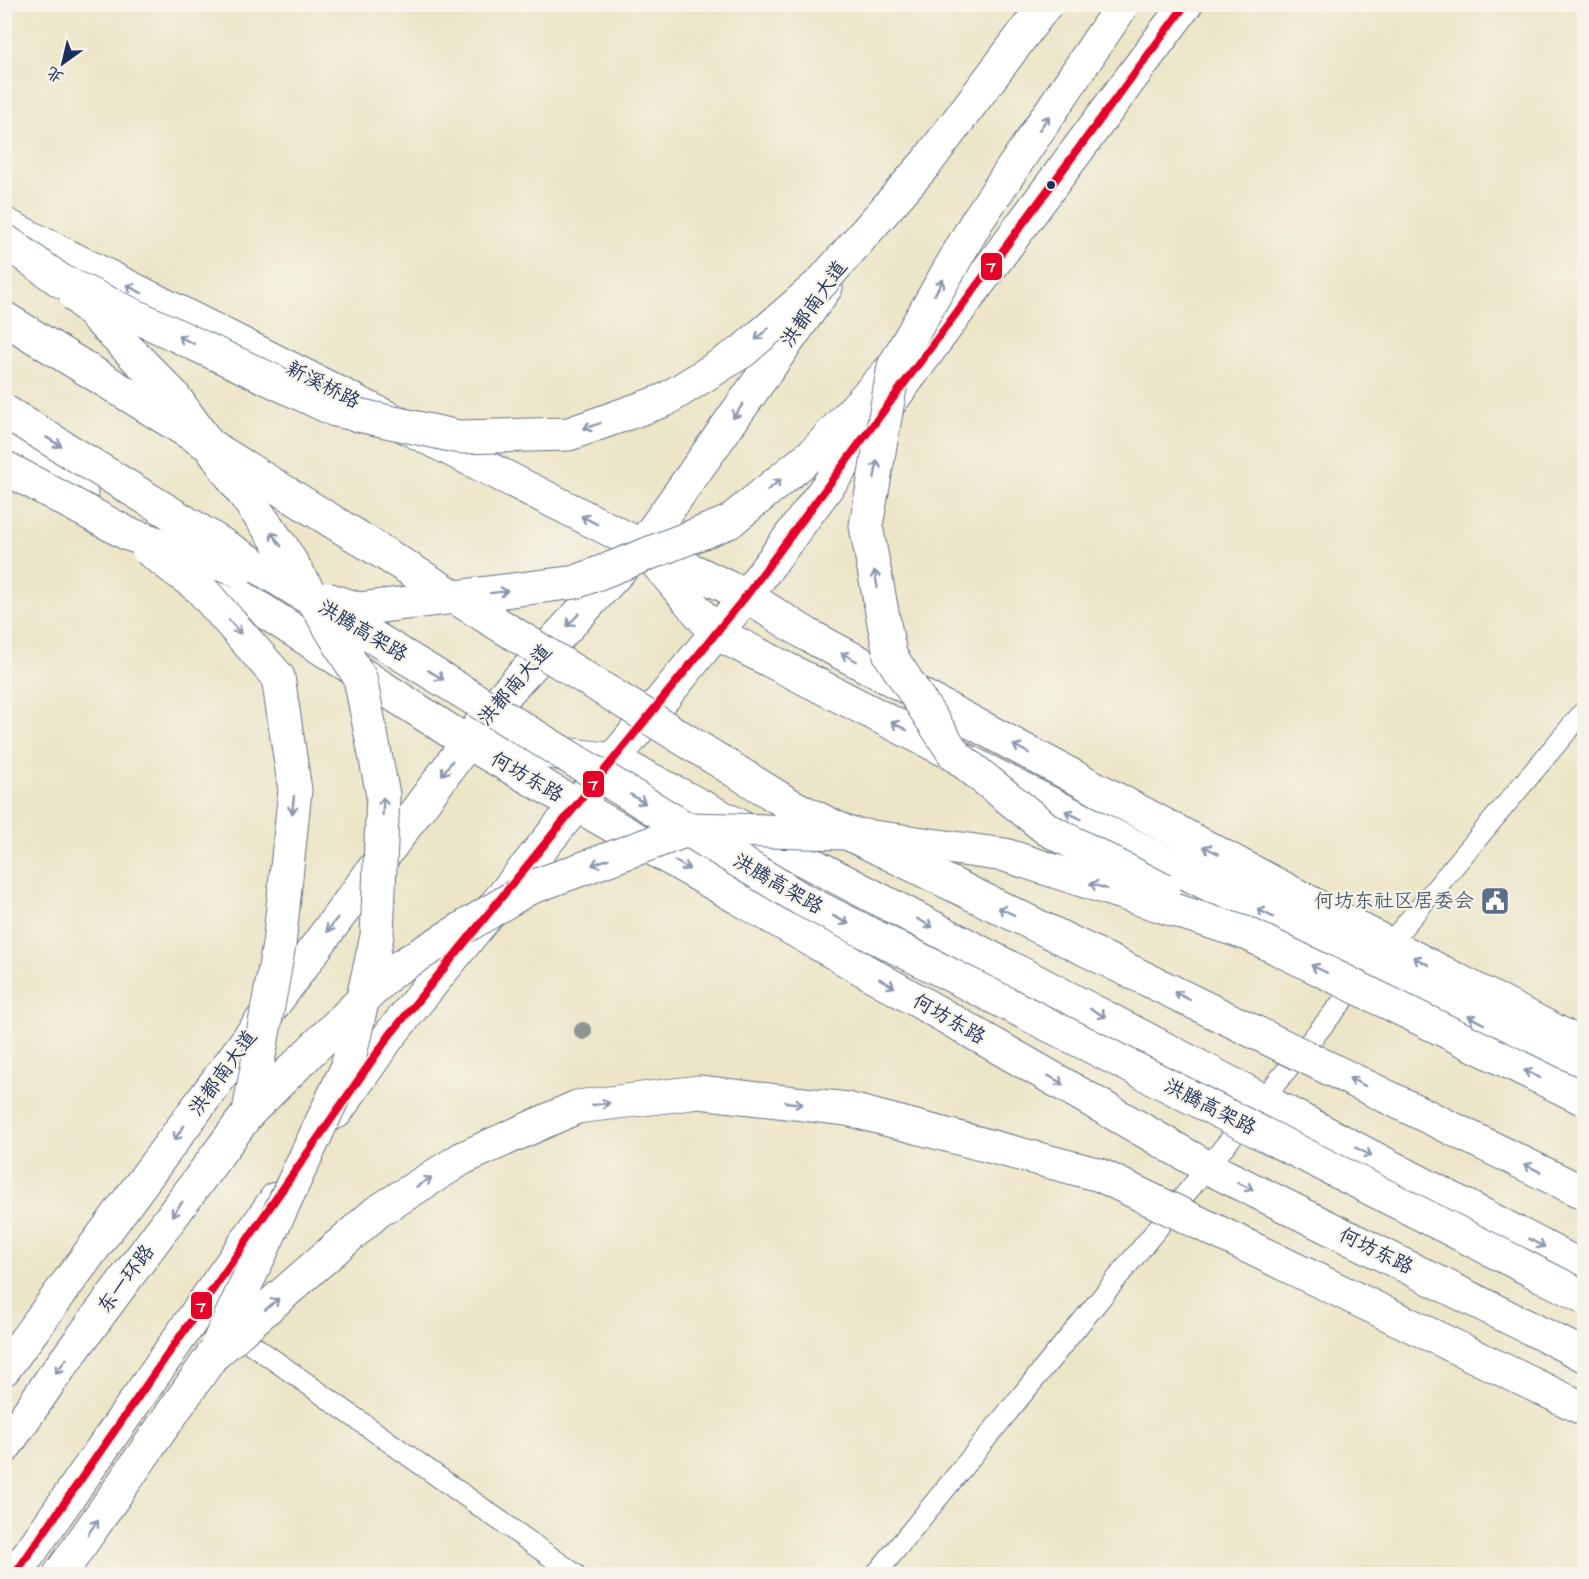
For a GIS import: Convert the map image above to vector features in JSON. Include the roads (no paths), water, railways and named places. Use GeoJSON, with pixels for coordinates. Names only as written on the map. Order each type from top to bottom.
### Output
{"type":"FeatureCollection","features":[{"type":"Feature","properties":{"kind":"main road","name":"洪都南大道"},"geometry":{"type":"LineString","coordinates":[[4,1369],[495,705],[642,546],[1028,4]]}},
{"type":"Feature","properties":{"kind":"main road"},"geometry":{"type":"LineString","coordinates":[[61,281],[336,410],[459,437],[569,434],[665,400],[743,351],[821,283],[927,162],[1046,4]]}},
{"type":"Feature","properties":{"kind":"main road"},"geometry":{"type":"LineString","coordinates":[[128,534],[358,609],[576,582],[729,522],[815,452],[894,366],[978,221],[1123,4]]}},
{"type":"Feature","properties":{"kind":"main road"},"geometry":{"type":"LineString","coordinates":[[15,1575],[389,1036],[746,596],[1186,4]]}},
{"type":"Feature","properties":{"kind":"main road","name":"新溪桥路"},"geometry":{"type":"LineString","coordinates":[[4,224],[642,546]]}},
{"type":"Feature","properties":{"kind":"main road"},"geometry":{"type":"LineString","coordinates":[[4,240],[61,281],[173,395],[282,547],[360,678],[383,795],[377,936],[347,1068],[212,1356],[60,1575]]}},
{"type":"Feature","properties":{"kind":"main road"},"geometry":{"type":"LineString","coordinates":[[4,318],[792,806],[1584,1193]]}},
{"type":"Feature","properties":{"kind":"main road"},"geometry":{"type":"LineString","coordinates":[[894,366],[866,526],[890,655],[956,755],[1047,829],[1248,934],[1584,1100]]}},
{"type":"Feature","properties":{"kind":"main road","name":"洪腾高架路"},"geometry":{"type":"LineString","coordinates":[[4,411],[801,899],[1584,1297]]}},
{"type":"Feature","properties":{"kind":"main road"},"geometry":{"type":"LineString","coordinates":[[4,445],[467,742]]}},
{"type":"Feature","properties":{"kind":"main road"},"geometry":{"type":"LineString","coordinates":[[4,467],[128,534],[200,588],[278,676],[295,790],[279,945],[249,1112]]}},
{"type":"Feature","properties":{"kind":"main road"},"geometry":{"type":"LineString","coordinates":[[642,546],[746,596],[808,635],[1379,956],[1584,1076]]}},
{"type":"Feature","properties":{"kind":"main road"},"geometry":{"type":"LineString","coordinates":[[642,546],[716,633],[1379,956],[1584,1046]]}},
{"type":"Feature","properties":{"kind":"main road","name":"何坊东路"},"geometry":{"type":"LineString","coordinates":[[467,742],[613,760],[1584,1268]]}},
{"type":"Feature","properties":{"kind":"main road","name":"何坊东路"},"geometry":{"type":"LineString","coordinates":[[467,742],[1207,1167],[1584,1355]]}},
{"type":"Feature","properties":{"kind":"main road","name":"东一环路"},"geometry":{"type":"LineString","coordinates":[[4,1448],[50,1381],[249,1112],[392,972],[527,889],[690,829],[844,833],[1005,855],[1248,934]]}},
{"type":"Feature","properties":{"kind":"main road"},"geometry":{"type":"LineString","coordinates":[[212,1356],[377,1212],[463,1158],[576,1107],[699,1092],[848,1109],[1100,1175],[1584,1408]]}},
{"type":"Feature","properties":{"kind":"lane"},"geometry":{"type":"LineString","coordinates":[[876,1575],[1379,956],[1584,711]]}},
{"type":"Feature","properties":{"kind":"lane"},"geometry":{"type":"LineString","coordinates":[[200,1308],[575,1575]]}},
{"type":"Feature","properties":{"kind":"place","name":"何坊东社区居委会"},"geometry":{"type":"Point","coordinates":[1495,901]}}]}
